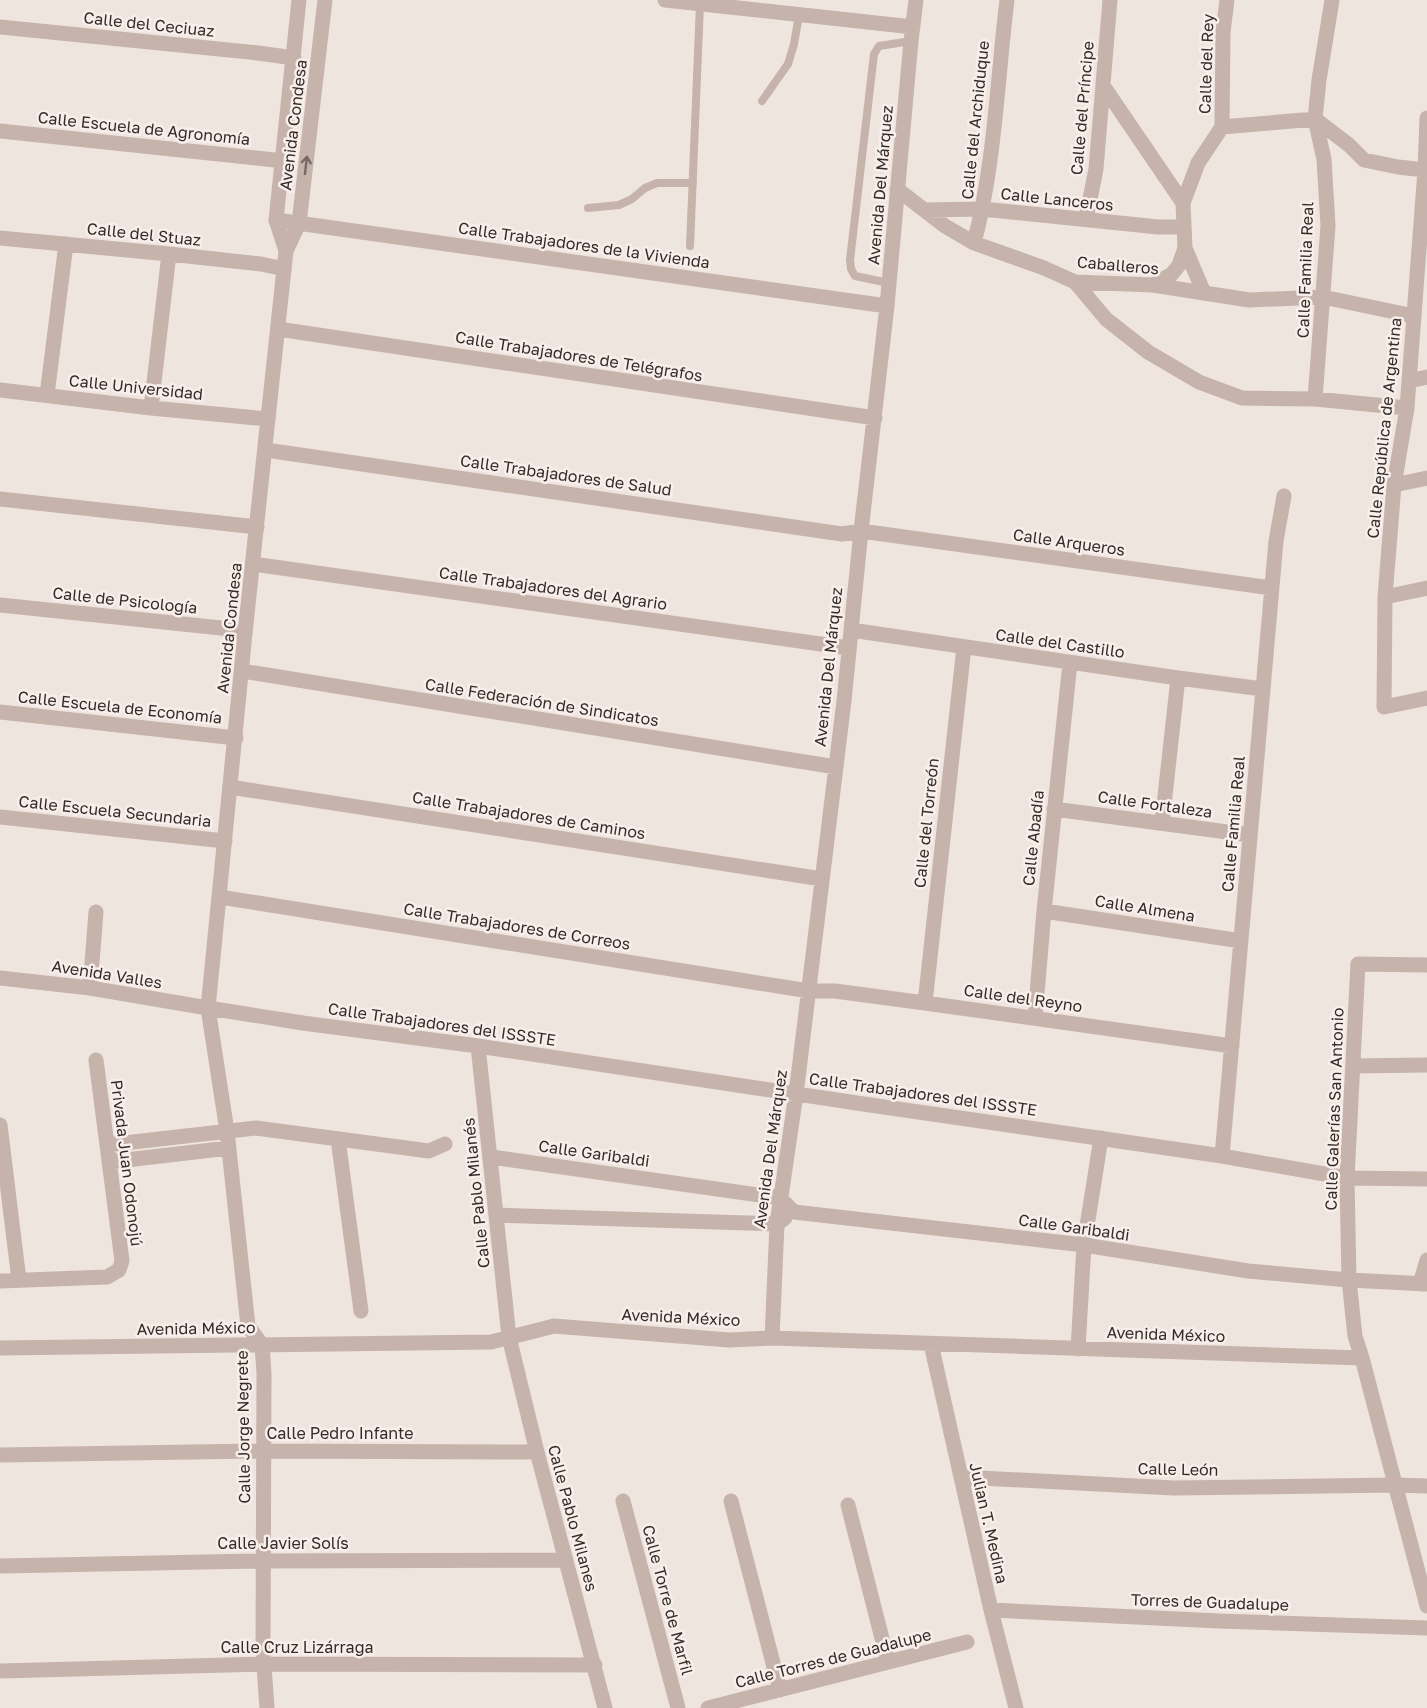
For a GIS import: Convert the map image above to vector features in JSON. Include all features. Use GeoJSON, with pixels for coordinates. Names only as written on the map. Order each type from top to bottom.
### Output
{"type":"FeatureCollection","features":[{"type":"Feature","properties":{"kind":"street","name":"Avenida Condesa"},"geometry":{"type":"LineString","coordinates":[[286,251],[276,220],[284,161],[299,0]]}},
{"type":"Feature","properties":{"kind":"street","name":"Avenida Condesa"},"geometry":{"type":"LineString","coordinates":[[208,1008],[284,268],[286,251],[299,223],[325,0]]}},
{"type":"Feature","properties":{"kind":"street"},"geometry":{"type":"LineString","coordinates":[[665,0],[799,15],[912,34]]}},
{"type":"Feature","properties":{"kind":"street","name":"Avenida Del Márquez"},"geometry":{"type":"LineString","coordinates":[[772,1338],[777,1224],[796,1094],[836,767],[887,306],[916,0]]}},
{"type":"Feature","properties":{"kind":"street","name":"Calle del Archiduque"},"geometry":{"type":"LineString","coordinates":[[974,243],[983,209],[1007,0]]}},
{"type":"Feature","properties":{"kind":"street","name":"Calle del Príncipe"},"geometry":{"type":"LineString","coordinates":[[1086,219],[1096,169],[1110,0]]}},
{"type":"Feature","properties":{"kind":"street","name":"Calle del Rey"},"geometry":{"type":"LineString","coordinates":[[1153,285],[1172,274],[1179,265],[1185,248],[1183,203],[1198,163],[1222,127],[1223,32],[1227,0]]}},
{"type":"Feature","properties":{"kind":"street","name":"Calle Familia Real"},"geometry":{"type":"LineString","coordinates":[[1315,399],[1328,226],[1324,159],[1315,119],[1332,0]]}},
{"type":"Feature","properties":{"kind":"street","name":"Calle del Ceciuaz"},"geometry":{"type":"LineString","coordinates":[[0,27],[294,58]]}},
{"type":"Feature","properties":{"kind":"street"},"geometry":{"type":"LineString","coordinates":[[1104,87],[1183,203]]}},
{"type":"Feature","properties":{"kind":"street","name":"Calle República de Argentina"},"geometry":{"type":"LineString","coordinates":[[1427,117],[1422,268],[1414,316],[1407,408],[1394,485],[1385,597],[1384,707],[1427,698]]}},
{"type":"Feature","properties":{"kind":"street"},"geometry":{"type":"LineString","coordinates":[[1222,127],[1315,119],[1349,144],[1364,160],[1425,170]]}},
{"type":"Feature","properties":{"kind":"street","name":"Calle Escuela de Agronomía"},"geometry":{"type":"LineString","coordinates":[[0,130],[284,161]]}},
{"type":"Feature","properties":{"kind":"street","name":"Caballeros"},"geometry":{"type":"LineString","coordinates":[[897,189],[945,226],[974,243],[1044,268],[1075,282],[1153,285],[1249,300],[1323,297],[1414,316]]}},
{"type":"Feature","properties":{"kind":"street","name":"Calle Lanceros"},"geometry":{"type":"LineString","coordinates":[[925,210],[983,209],[1158,227],[1184,227]]}},
{"type":"Feature","properties":{"kind":"street","name":"Calle Trabajadores de la Vivienda"},"geometry":{"type":"LineString","coordinates":[[276,220],[887,306]]}},
{"type":"Feature","properties":{"kind":"street","name":"Calle del Stuaz"},"geometry":{"type":"LineString","coordinates":[[0,238],[169,254],[284,268]]}},
{"type":"Feature","properties":{"kind":"street"},"geometry":{"type":"LineString","coordinates":[[47,396],[66,244]]}},
{"type":"Feature","properties":{"kind":"street"},"geometry":{"type":"LineString","coordinates":[[1185,248],[1204,293]]}},
{"type":"Feature","properties":{"kind":"street"},"geometry":{"type":"LineString","coordinates":[[151,408],[169,254]]}},
{"type":"Feature","properties":{"kind":"street"},"geometry":{"type":"LineString","coordinates":[[1075,282],[1106,319],[1148,352],[1199,382],[1242,398],[1315,399],[1407,408]]}},
{"type":"Feature","properties":{"kind":"street","name":"Calle Trabajadores de Telégrafos"},"geometry":{"type":"LineString","coordinates":[[278,329],[875,418]]}},
{"type":"Feature","properties":{"kind":"street"},"geometry":{"type":"LineString","coordinates":[[1409,381],[1427,376]]}},
{"type":"Feature","properties":{"kind":"street","name":"Calle Universidad"},"geometry":{"type":"LineString","coordinates":[[0,390],[268,419]]}},
{"type":"Feature","properties":{"kind":"street","name":"Calle Trabajadores de Salud"},"geometry":{"type":"LineString","coordinates":[[266,450],[842,534],[861,531]]}},
{"type":"Feature","properties":{"kind":"street"},"geometry":{"type":"LineString","coordinates":[[1394,485],[1427,478]]}},
{"type":"Feature","properties":{"kind":"street","name":"Calle Familia Real"},"geometry":{"type":"LineString","coordinates":[[1222,1156],[1276,541],[1284,496]]}},
{"type":"Feature","properties":{"kind":"street"},"geometry":{"type":"LineString","coordinates":[[0,499],[257,527]]}},
{"type":"Feature","properties":{"kind":"street","name":"Calle Arqueros"},"geometry":{"type":"LineString","coordinates":[[861,531],[1272,588]]}},
{"type":"Feature","properties":{"kind":"street","name":"Calle Trabajadores del Agrario"},"geometry":{"type":"LineString","coordinates":[[253,564],[849,648]]}},
{"type":"Feature","properties":{"kind":"street"},"geometry":{"type":"LineString","coordinates":[[1385,597],[1427,588]]}},
{"type":"Feature","properties":{"kind":"street","name":"Calle de Psicología"},"geometry":{"type":"LineString","coordinates":[[0,605],[221,628],[245,633]]}},
{"type":"Feature","properties":{"kind":"street","name":"Calle del Castillo"},"geometry":{"type":"LineString","coordinates":[[851,630],[1263,689]]}},
{"type":"Feature","properties":{"kind":"street","name":"Calle del Torreón"},"geometry":{"type":"LineString","coordinates":[[925,1003],[964,647]]}},
{"type":"Feature","properties":{"kind":"street","name":"Calle Abadía"},"geometry":{"type":"LineString","coordinates":[[1035,1017],[1070,663]]}},
{"type":"Feature","properties":{"kind":"street","name":"Calle Federación de Sindicatos"},"geometry":{"type":"LineString","coordinates":[[242,671],[836,767]]}},
{"type":"Feature","properties":{"kind":"street"},"geometry":{"type":"LineString","coordinates":[[1162,823],[1178,678]]}},
{"type":"Feature","properties":{"kind":"street","name":"Calle Escuela de Economía"},"geometry":{"type":"LineString","coordinates":[[0,712],[236,738]]}},
{"type":"Feature","properties":{"kind":"street","name":"Calle Trabajadores de Caminos"},"geometry":{"type":"LineString","coordinates":[[230,787],[822,879]]}},
{"type":"Feature","properties":{"kind":"street","name":"Calle Fortaleza"},"geometry":{"type":"LineString","coordinates":[[1054,809],[1250,835]]}},
{"type":"Feature","properties":{"kind":"street","name":"Calle Escuela Secundaria"},"geometry":{"type":"LineString","coordinates":[[0,817],[225,841]]}},
{"type":"Feature","properties":{"kind":"street","name":"Calle Trabajadores de Correos"},"geometry":{"type":"LineString","coordinates":[[220,897],[808,991]]}},
{"type":"Feature","properties":{"kind":"street","name":"Calle Almena"},"geometry":{"type":"LineString","coordinates":[[1044,911],[1241,941]]}},
{"type":"Feature","properties":{"kind":"street"},"geometry":{"type":"LineString","coordinates":[[90,988],[96,912]]}},
{"type":"Feature","properties":{"kind":"street","name":"Calle Galerías San Antonio"},"geometry":{"type":"LineString","coordinates":[[1427,965],[1358,964],[1347,1178],[1349,1280],[1355,1336],[1427,1606]]}},
{"type":"Feature","properties":{"kind":"street","name":"Avenida Valles"},"geometry":{"type":"LineString","coordinates":[[0,978],[90,988],[208,1008]]}},
{"type":"Feature","properties":{"kind":"street","name":"Calle del Reyno"},"geometry":{"type":"LineString","coordinates":[[808,991],[835,991],[1232,1046]]}},
{"type":"Feature","properties":{"kind":"street","name":"Calle Trabajadores del ISSSTE"},"geometry":{"type":"LineString","coordinates":[[208,1008],[1222,1156],[1347,1178],[1427,1179]]}},
{"type":"Feature","properties":{"kind":"street","name":"Calle Jorge Negrete"},"geometry":{"type":"LineString","coordinates":[[208,1008],[229,1148],[248,1326],[261,1345],[264,1373],[262,1561],[267,1708]]}},
{"type":"Feature","properties":{"kind":"street","name":"Calle Pablo Milanés"},"geometry":{"type":"LineString","coordinates":[[478,1046],[509,1337]]}},
{"type":"Feature","properties":{"kind":"street","name":"Privada Juan Odonojú"},"geometry":{"type":"LineString","coordinates":[[19,1280],[107,1277],[120,1270],[122,1261],[96,1060]]}},
{"type":"Feature","properties":{"kind":"street"},"geometry":{"type":"LineString","coordinates":[[1353,1066],[1427,1065]]}},
{"type":"Feature","properties":{"kind":"street"},"geometry":{"type":"LineString","coordinates":[[0,1125],[19,1280],[0,1281]]}},
{"type":"Feature","properties":{"kind":"street"},"geometry":{"type":"LineString","coordinates":[[107,1145],[256,1128],[429,1151],[446,1144]]}},
{"type":"Feature","properties":{"kind":"street"},"geometry":{"type":"LineString","coordinates":[[1078,1349],[1084,1245],[1101,1138]]}},
{"type":"Feature","properties":{"kind":"street"},"geometry":{"type":"LineString","coordinates":[[338,1139],[361,1311]]}},
{"type":"Feature","properties":{"kind":"street"},"geometry":{"type":"LineString","coordinates":[[109,1162],[229,1148]]}},
{"type":"Feature","properties":{"kind":"street","name":"Calle Garibaldi"},"geometry":{"type":"LineString","coordinates":[[490,1157],[780,1198]]}},
{"type":"Feature","properties":{"kind":"street"},"geometry":{"type":"LineString","coordinates":[[496,1215],[777,1224],[794,1212],[780,1198]]}},
{"type":"Feature","properties":{"kind":"street","name":"Calle Garibaldi"},"geometry":{"type":"LineString","coordinates":[[794,1212],[1084,1245],[1248,1271],[1423,1284]]}},
{"type":"Feature","properties":{"kind":"street"},"geometry":{"type":"LineString","coordinates":[[1423,1284],[1427,1260]]}},
{"type":"Feature","properties":{"kind":"street","name":"Avenida México"},"geometry":{"type":"LineString","coordinates":[[0,1348],[491,1342],[554,1326],[729,1340],[772,1338],[1362,1358]]}},
{"type":"Feature","properties":{"kind":"street","name":"Calle Pablo Milanes"},"geometry":{"type":"LineString","coordinates":[[509,1337],[605,1708]]}},
{"type":"Feature","properties":{"kind":"street","name":"Julian T. Medina"},"geometry":{"type":"LineString","coordinates":[[931,1344],[991,1610],[1016,1708]]}},
{"type":"Feature","properties":{"kind":"street","name":"Calle Pedro Infante"},"geometry":{"type":"LineString","coordinates":[[0,1455],[263,1451],[537,1452]]}},
{"type":"Feature","properties":{"kind":"street","name":"Calle León"},"geometry":{"type":"LineString","coordinates":[[961,1478],[1174,1488],[1427,1486]]}},
{"type":"Feature","properties":{"kind":"street","name":"Calle Torre de Marfil"},"geometry":{"type":"LineString","coordinates":[[623,1501],[678,1708]]}},
{"type":"Feature","properties":{"kind":"street"},"geometry":{"type":"LineString","coordinates":[[731,1501],[780,1690]]}},
{"type":"Feature","properties":{"kind":"street"},"geometry":{"type":"LineString","coordinates":[[848,1504],[888,1662]]}},
{"type":"Feature","properties":{"kind":"street","name":"Calle Javier Solís"},"geometry":{"type":"LineString","coordinates":[[0,1566],[262,1561],[566,1560]]}},
{"type":"Feature","properties":{"kind":"street","name":"Torres de Guadalupe"},"geometry":{"type":"LineString","coordinates":[[991,1610],[1427,1628]]}},
{"type":"Feature","properties":{"kind":"street","name":"Calle Torres de Guadalupe"},"geometry":{"type":"LineString","coordinates":[[708,1708],[967,1642]]}},
{"type":"Feature","properties":{"kind":"street","name":"Calle Cruz Lizárraga"},"geometry":{"type":"LineString","coordinates":[[0,1671],[264,1664],[595,1665]]}},
{"type":"Feature","properties":{"kind":"lane"},"geometry":{"type":"LineString","coordinates":[[690,246],[700,4]]}},
{"type":"Feature","properties":{"kind":"lane"},"geometry":{"type":"LineString","coordinates":[[762,100],[788,64],[799,15]]}},
{"type":"Feature","properties":{"kind":"lane"},"geometry":{"type":"LineString","coordinates":[[889,283],[855,276],[850,260],[874,54],[879,46],[912,34]]}},
{"type":"Feature","properties":{"kind":"lane"},"geometry":{"type":"LineString","coordinates":[[588,208],[619,205],[657,183],[693,183]]}}]}
